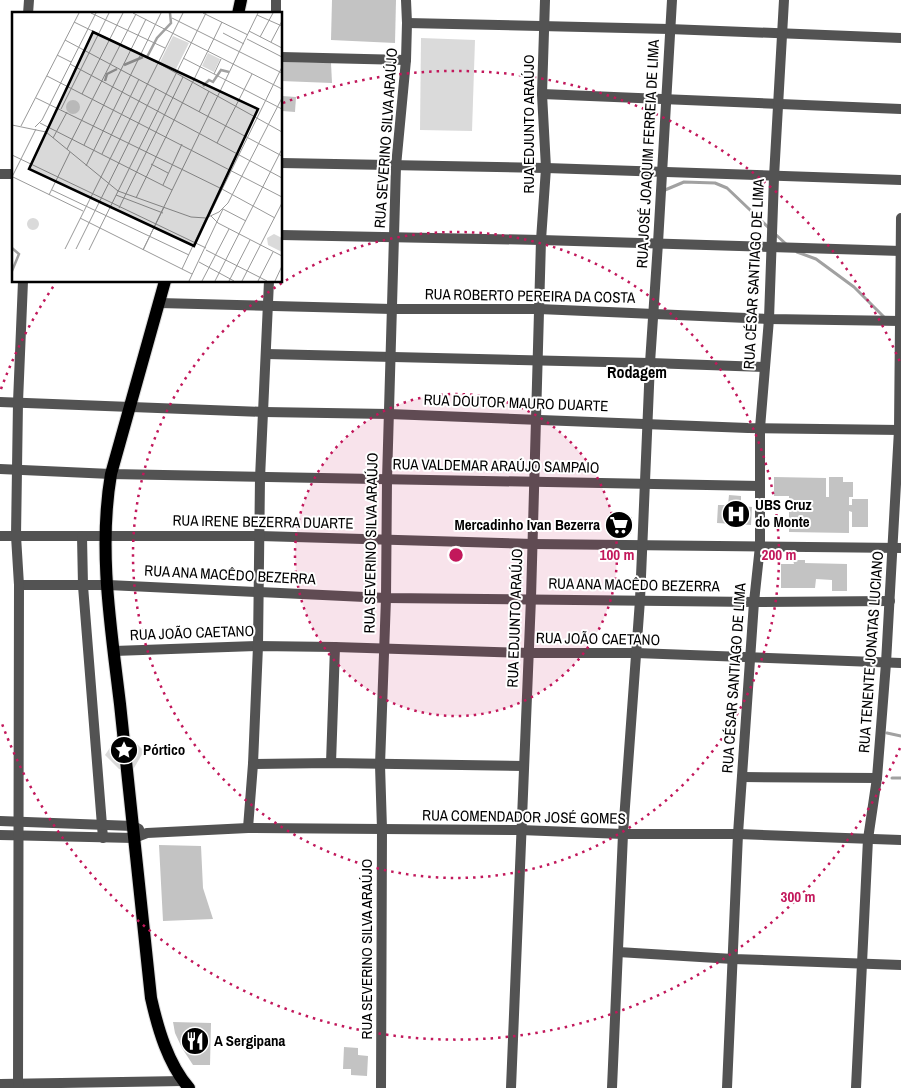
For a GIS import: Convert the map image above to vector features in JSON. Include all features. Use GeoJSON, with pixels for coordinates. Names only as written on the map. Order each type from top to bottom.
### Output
{"type":"FeatureCollection","features":[{"type":"Feature","properties":{"kind":"main road"},"geometry":{"type":"LineString","coordinates":[[165,282],[112,474],[106,503],[105,536],[114,651],[151,998],[156,1023],[163,1041],[186,1085]]}},
{"type":"Feature","properties":{"kind":"street","name":"RUA SEVERINO SILVA ARAÚJO"},"geometry":{"type":"LineString","coordinates":[[381,1088],[382,829],[380,765],[386,598],[386,480],[396,166],[406,60],[406,0]]}},
{"type":"Feature","properties":{"kind":"street","name":"RUA EDJUNTO ARAÚJO"},"geometry":{"type":"LineString","coordinates":[[511,1088],[533,544],[541,240],[546,168],[542,94],[545,0]]}},
{"type":"Feature","properties":{"kind":"street","name":"RUA JOSÉ JOAQUIM FERREIA DE LIMA"},"geometry":{"type":"LineString","coordinates":[[612,1088],[623,834],[640,600],[650,363],[672,0]]}},
{"type":"Feature","properties":{"kind":"street","name":"RUA CÉSAR SANTIAGO DE LIMA"},"geometry":{"type":"LineString","coordinates":[[727,1088],[738,834],[754,602],[760,546],[760,428],[769,319],[774,177],[784,0]]}},
{"type":"Feature","properties":{"kind":"street"},"geometry":{"type":"LineString","coordinates":[[407,23],[669,29],[901,38]]}},
{"type":"Feature","properties":{"kind":"street"},"geometry":{"type":"LineString","coordinates":[[282,57],[406,60]]}},
{"type":"Feature","properties":{"kind":"street"},"geometry":{"type":"LineString","coordinates":[[542,94],[901,109]]}},
{"type":"Feature","properties":{"kind":"street"},"geometry":{"type":"LineString","coordinates":[[282,163],[546,168],[901,180]]}},
{"type":"Feature","properties":{"kind":"street","name":"RUA TENENTE JONATAS LUCIANO"},"geometry":{"type":"LineString","coordinates":[[856,1088],[868,839],[878,778],[890,601],[897,548],[900,430],[901,218]]}},
{"type":"Feature","properties":{"kind":"street"},"geometry":{"type":"LineString","coordinates":[[282,235],[658,243],[900,251]]}},
{"type":"Feature","properties":{"kind":"street"},"geometry":{"type":"LineString","coordinates":[[18,1086],[20,821],[19,585],[16,536],[18,402],[23,282]]}},
{"type":"Feature","properties":{"kind":"street"},"geometry":{"type":"LineString","coordinates":[[248,828],[258,646],[260,478],[269,282]]}},
{"type":"Feature","properties":{"kind":"street","name":"RUA ROBERTO PEREIRA DA COSTA"},"geometry":{"type":"LineString","coordinates":[[159,303],[392,309],[539,310],[769,319],[901,320]]}},
{"type":"Feature","properties":{"kind":"street"},"geometry":{"type":"LineString","coordinates":[[266,354],[764,367]]}},
{"type":"Feature","properties":{"kind":"street","name":"RUA DOUTOR MAURO DUARTE"},"geometry":{"type":"LineString","coordinates":[[0,402],[760,428],[900,430]]}},
{"type":"Feature","properties":{"kind":"street","name":"RUA VALDEMAR ARAÚJO SAMPAIO"},"geometry":{"type":"LineString","coordinates":[[0,469],[260,478],[760,486]]}},
{"type":"Feature","properties":{"kind":"street","name":"RUA IRENE BEZERRA DUARTE"},"geometry":{"type":"LineString","coordinates":[[0,536],[260,536],[533,544],[897,548]]}},
{"type":"Feature","properties":{"kind":"street"},"geometry":{"type":"LineString","coordinates":[[82,536],[83,586],[104,838]]}},
{"type":"Feature","properties":{"kind":"street","name":"RUA ANA MACÊDO BEZERRA"},"geometry":{"type":"LineString","coordinates":[[19,585],[108,585],[386,598],[531,598],[754,602],[890,601]]}},
{"type":"Feature","properties":{"kind":"street","name":"RUA JOÃO CAETANO"},"geometry":{"type":"LineString","coordinates":[[114,651],[258,646],[335,647],[529,653],[636,653],[901,663]]}},
{"type":"Feature","properties":{"kind":"street"},"geometry":{"type":"LineString","coordinates":[[331,764],[335,647]]}},
{"type":"Feature","properties":{"kind":"street"},"geometry":{"type":"LineString","coordinates":[[253,764],[524,766]]}},
{"type":"Feature","properties":{"kind":"street"},"geometry":{"type":"LineString","coordinates":[[742,777],[878,778]]}},
{"type":"Feature","properties":{"kind":"street"},"geometry":{"type":"LineString","coordinates":[[0,821],[102,825],[133,832]]}},
{"type":"Feature","properties":{"kind":"street","name":"RUA COMENDADOR JOSÉ GOMES"},"geometry":{"type":"LineString","coordinates":[[133,832],[248,828],[520,830],[623,834],[738,834],[901,840]]}},
{"type":"Feature","properties":{"kind":"street"},"geometry":{"type":"LineString","coordinates":[[0,835],[104,838],[133,832]]}},
{"type":"Feature","properties":{"kind":"street"},"geometry":{"type":"LineString","coordinates":[[618,952],[733,959],[901,965]]}},
{"type":"Feature","properties":{"kind":"street"},"geometry":{"type":"LineString","coordinates":[[0,1084],[18,1086],[186,1085]]}},
{"type":"Feature","properties":{"kind":"shaded area"},"geometry":{"type":"Polygon","coordinates":[[[421,38],[475,40],[472,131],[420,130],[421,38]]]}},
{"type":"Feature","properties":{"kind":"shaded area"},"geometry":{"type":"Polygon","coordinates":[[[131,738],[144,751],[134,768],[119,769],[105,755],[116,739],[131,738]]]}},
{"type":"Feature","properties":{"kind":"building"},"geometry":{"type":"Polygon","coordinates":[[[332,0],[396,0],[395,43],[331,40],[332,0]]]}},
{"type":"Feature","properties":{"kind":"building"},"geometry":{"type":"Polygon","coordinates":[[[282,62],[331,63],[332,83],[282,81],[282,62]]]}},
{"type":"Feature","properties":{"kind":"building"},"geometry":{"type":"Polygon","coordinates":[[[282,96],[296,97],[295,112],[282,111],[282,96]]]}},
{"type":"Feature","properties":{"kind":"building"},"geometry":{"type":"Polygon","coordinates":[[[774,477],[826,478],[826,497],[829,497],[829,477],[843,477],[843,482],[853,482],[853,497],[849,497],[849,505],[852,505],[852,499],[868,499],[868,527],[852,527],[852,512],[849,511],[849,533],[789,532],[789,496],[774,496],[774,477]]]}},
{"type":"Feature","properties":{"kind":"building"},"geometry":{"type":"Polygon","coordinates":[[[729,495],[741,496],[741,506],[752,507],[751,525],[717,523],[718,505],[728,505],[729,495]]]}},
{"type":"Feature","properties":{"kind":"building","name":"Mercadinho Ivan Bezerra"},"geometry":{"type":"Polygon","coordinates":[[[608,515],[632,517],[631,534],[607,533],[608,515]]]}},
{"type":"Feature","properties":{"kind":"building"},"geometry":{"type":"Polygon","coordinates":[[[793,560],[805,560],[805,563],[847,564],[847,591],[832,591],[832,580],[816,579],[815,588],[781,588],[781,564],[794,564],[793,560]]]}},
{"type":"Feature","properties":{"kind":"building"},"geometry":{"type":"Polygon","coordinates":[[[159,845],[201,846],[203,888],[213,919],[163,921],[159,845]]]}},
{"type":"Feature","properties":{"kind":"building","name":"A Sergipana"},"geometry":{"type":"Polygon","coordinates":[[[173,1022],[211,1023],[210,1065],[193,1065],[175,1033],[173,1022]]]}},
{"type":"Feature","properties":{"kind":"building"},"geometry":{"type":"Polygon","coordinates":[[[344,1047],[358,1048],[358,1055],[368,1056],[367,1076],[351,1075],[351,1069],[343,1069],[344,1047]]]}},
{"type":"Feature","properties":{"kind":"waterway"},"geometry":{"type":"LineString","coordinates":[[665,190],[684,182],[715,183],[727,188],[770,229]]}},
{"type":"Feature","properties":{"kind":"waterway"},"geometry":{"type":"LineString","coordinates":[[774,233],[786,244]]}},
{"type":"Feature","properties":{"kind":"waterway"},"geometry":{"type":"LineString","coordinates":[[797,252],[816,259],[854,287],[885,318]]}},
{"type":"Feature","properties":{"kind":"waterway"},"geometry":{"type":"LineString","coordinates":[[887,733],[901,736]]}},
{"type":"Feature","properties":{"kind":"waterway"},"geometry":{"type":"LineString","coordinates":[[892,778],[901,778]]}},
{"type":"Feature","properties":{"kind":"place","name":"UBS Cruz do Monte"},"geometry":{"type":"Point","coordinates":[736,514]}},
{"type":"Feature","properties":{"kind":"place","name":"Mercadinho Ivan Bezerra"},"geometry":{"type":"Point","coordinates":[619,525]}},
{"type":"Feature","properties":{"kind":"place","name":"Pórtico"},"geometry":{"type":"Point","coordinates":[124,750]}},
{"type":"Feature","properties":{"kind":"place","name":"A Sergipana"},"geometry":{"type":"Point","coordinates":[195,1041]}},
{"type":"Feature","properties":{"kind":"district","name":"Rodagem"},"geometry":{"type":"Point","coordinates":[637,372]}}]}
